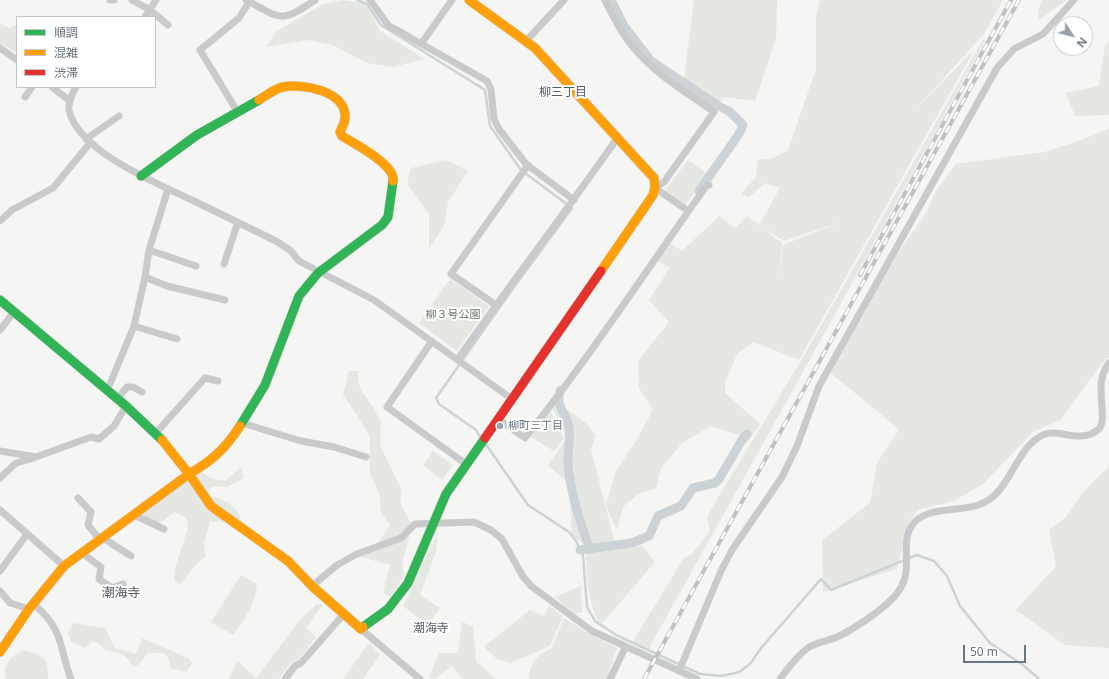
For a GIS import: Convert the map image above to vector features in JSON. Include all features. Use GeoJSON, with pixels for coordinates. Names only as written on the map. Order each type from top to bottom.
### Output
{"type":"FeatureCollection","features":[{"type":"Feature","properties":{"kind":"street"},"geometry":{"type":"LineString","coordinates":[[132,0],[150,10],[168,25]]}},
{"type":"Feature","properties":{"kind":"street"},"geometry":{"type":"LineString","coordinates":[[146,16],[156,0]]}},
{"type":"Feature","properties":{"kind":"street"},"geometry":{"type":"LineString","coordinates":[[237,111],[200,50],[239,18],[248,1],[277,17],[293,15],[315,0]]}},
{"type":"Feature","properties":{"kind":"street"},"geometry":{"type":"LineString","coordinates":[[370,0],[388,26],[487,81],[491,89],[494,119],[499,129],[528,166],[574,200]]}},
{"type":"Feature","properties":{"kind":"street"},"geometry":{"type":"LineString","coordinates":[[421,44],[452,0]]}},
{"type":"Feature","properties":{"kind":"street"},"geometry":{"type":"LineString","coordinates":[[361,629],[388,610],[399,597],[412,577],[438,507],[466,464],[653,195],[655,188],[654,178],[546,59],[526,41],[469,0]]}},
{"type":"Feature","properties":{"kind":"street"},"geometry":{"type":"LineString","coordinates":[[526,41],[564,0]]}},
{"type":"Feature","properties":{"kind":"street"},"geometry":{"type":"LineString","coordinates":[[605,0],[618,27],[639,55],[658,73],[714,112],[664,182],[655,188]]}},
{"type":"Feature","properties":{"kind":"street"},"geometry":{"type":"LineString","coordinates":[[679,671],[721,572],[732,550],[782,477],[797,446],[820,386],[997,68],[1014,48],[1043,34],[1074,0]]}},
{"type":"Feature","properties":{"kind":"street"},"geometry":{"type":"LineString","coordinates":[[0,48],[16,59]]}},
{"type":"Feature","properties":{"kind":"street"},"geometry":{"type":"LineString","coordinates":[[0,652],[64,566],[189,474],[210,462],[226,447],[265,385],[299,296],[318,273],[382,225],[388,217],[394,178],[390,169],[381,161],[342,136],[340,132],[346,118],[345,111],[333,95],[325,91],[284,86],[207,127],[167,154],[141,176]]}},
{"type":"Feature","properties":{"kind":"street"},"geometry":{"type":"LineString","coordinates":[[25,97],[31,88]]}},
{"type":"Feature","properties":{"kind":"street"},"geometry":{"type":"LineString","coordinates":[[53,88],[70,101]]}},
{"type":"Feature","properties":{"kind":"street"},"geometry":{"type":"LineString","coordinates":[[76,88],[70,101],[69,110],[76,126],[88,141],[141,176],[276,241],[290,250],[299,261],[318,273],[374,300],[512,399]]}},
{"type":"Feature","properties":{"kind":"street"},"geometry":{"type":"LineString","coordinates":[[0,222],[12,210],[52,188],[88,141],[119,116]]}},
{"type":"Feature","properties":{"kind":"street"},"geometry":{"type":"LineString","coordinates":[[458,360],[618,137]]}},
{"type":"Feature","properties":{"kind":"street"},"geometry":{"type":"LineString","coordinates":[[496,305],[451,274],[528,166]]}},
{"type":"Feature","properties":{"kind":"street"},"geometry":{"type":"LineString","coordinates":[[498,419],[525,438],[573,376],[688,211],[707,185],[709,185]]}},
{"type":"Feature","properties":{"kind":"street"},"geometry":{"type":"LineString","coordinates":[[655,188],[688,211]]}},
{"type":"Feature","properties":{"kind":"street"},"geometry":{"type":"LineString","coordinates":[[107,391],[134,326],[145,277],[149,250],[168,189]]}},
{"type":"Feature","properties":{"kind":"street"},"geometry":{"type":"LineString","coordinates":[[224,264],[238,222]]}},
{"type":"Feature","properties":{"kind":"street"},"geometry":{"type":"LineString","coordinates":[[149,250],[196,266]]}},
{"type":"Feature","properties":{"kind":"street"},"geometry":{"type":"LineString","coordinates":[[145,277],[167,286],[225,300]]}},
{"type":"Feature","properties":{"kind":"street"},"geometry":{"type":"LineString","coordinates":[[0,300],[126,406],[155,434],[189,474],[210,506],[288,561],[343,615],[420,679]]}},
{"type":"Feature","properties":{"kind":"street"},"geometry":{"type":"LineString","coordinates":[[0,330],[14,312]]}},
{"type":"Feature","properties":{"kind":"street"},"geometry":{"type":"LineString","coordinates":[[134,326],[177,340]]}},
{"type":"Feature","properties":{"kind":"street"},"geometry":{"type":"LineString","coordinates":[[432,341],[387,407],[466,464]]}},
{"type":"Feature","properties":{"kind":"street"},"geometry":{"type":"LineString","coordinates":[[780,679],[809,647],[852,630],[894,598],[903,585],[906,577],[908,533],[914,523],[924,515],[975,506],[989,500],[999,491],[1029,445],[1041,435],[1054,433],[1077,438],[1093,433],[1100,428],[1105,416],[1101,386],[1102,375],[1109,363]]}},
{"type":"Feature","properties":{"kind":"street"},"geometry":{"type":"LineString","coordinates":[[155,434],[205,378],[218,381]]}},
{"type":"Feature","properties":{"kind":"street"},"geometry":{"type":"LineString","coordinates":[[117,399],[127,388],[133,388],[142,392]]}},
{"type":"Feature","properties":{"kind":"street"},"geometry":{"type":"LineString","coordinates":[[0,478],[16,463],[92,437],[98,440],[114,426],[126,406]]}},
{"type":"Feature","properties":{"kind":"street"},"geometry":{"type":"LineString","coordinates":[[242,423],[301,441],[334,447],[366,457]]}},
{"type":"Feature","properties":{"kind":"street"},"geometry":{"type":"LineString","coordinates":[[0,451],[36,457]]}},
{"type":"Feature","properties":{"kind":"street"},"geometry":{"type":"LineString","coordinates":[[78,498],[91,512],[88,525],[101,539],[131,556]]}},
{"type":"Feature","properties":{"kind":"street"},"geometry":{"type":"LineString","coordinates":[[0,510],[64,566]]}},
{"type":"Feature","properties":{"kind":"street"},"geometry":{"type":"LineString","coordinates":[[134,515],[164,529]]}},
{"type":"Feature","properties":{"kind":"street"},"geometry":{"type":"LineString","coordinates":[[312,586],[337,565],[357,554],[401,538],[415,524],[474,522],[491,530],[502,540],[522,576],[531,586],[592,631],[625,648],[697,679]]}},
{"type":"Feature","properties":{"kind":"street"},"geometry":{"type":"LineString","coordinates":[[0,571],[27,534]]}},
{"type":"Feature","properties":{"kind":"street"},"geometry":{"type":"LineString","coordinates":[[82,553],[101,567],[99,579],[112,588],[123,584]]}},
{"type":"Feature","properties":{"kind":"street"},"geometry":{"type":"LineString","coordinates":[[0,591],[10,603],[32,607],[49,617],[58,631],[71,679]]}},
{"type":"Feature","properties":{"kind":"street"},"geometry":{"type":"LineString","coordinates":[[284,679],[295,666],[301,663],[343,615]]}},
{"type":"Feature","properties":{"kind":"street"},"geometry":{"type":"LineString","coordinates":[[610,679],[625,648]]}},
{"type":"Feature","properties":{"kind":"green space"},"geometry":{"type":"Polygon","coordinates":[[[342,0],[367,4],[380,31],[425,59],[393,67],[367,63],[333,45],[307,40],[266,47],[276,32],[321,5],[342,0]]]}},
{"type":"Feature","properties":{"kind":"green space"},"geometry":{"type":"Polygon","coordinates":[[[694,0],[777,0],[776,38],[755,101],[723,97],[715,107],[683,85],[694,0]]]}},
{"type":"Feature","properties":{"kind":"green space"},"geometry":{"type":"Polygon","coordinates":[[[820,0],[1003,0],[984,34],[913,112],[974,50],[799,360],[754,342],[737,354],[725,383],[725,393],[760,424],[750,439],[711,426],[682,443],[661,468],[656,488],[638,494],[623,507],[617,530],[606,506],[615,473],[637,439],[653,410],[639,388],[638,361],[669,322],[649,300],[670,268],[656,260],[667,241],[682,251],[719,216],[736,228],[747,216],[759,225],[780,188],[765,183],[749,197],[741,194],[756,177],[758,160],[773,158],[788,150],[816,69],[816,17],[820,0]],[[841,222],[784,241],[762,227],[782,243],[779,284],[783,245],[841,222]]]}},
{"type":"Feature","properties":{"kind":"green space"},"geometry":{"type":"Polygon","coordinates":[[[1042,0],[1067,0],[1039,20],[1038,11],[1042,0]]]}},
{"type":"Feature","properties":{"kind":"green space"},"geometry":{"type":"Polygon","coordinates":[[[0,23],[9,28],[16,25],[16,52],[0,43],[0,23]]]}},
{"type":"Feature","properties":{"kind":"green space"},"geometry":{"type":"Polygon","coordinates":[[[984,38],[985,41],[648,650],[632,643],[684,558],[691,555],[710,531],[707,516],[802,359],[984,38]]]}},
{"type":"Feature","properties":{"kind":"green space"},"geometry":{"type":"Polygon","coordinates":[[[1109,42],[1109,115],[1075,116],[1066,93],[1099,86],[1105,46],[1109,42]]]}},
{"type":"Feature","properties":{"kind":"green space"},"geometry":{"type":"Polygon","coordinates":[[[1109,129],[1109,357],[1103,362],[1060,420],[1033,432],[983,484],[954,501],[918,510],[909,522],[897,569],[823,592],[822,540],[870,503],[877,463],[899,429],[828,371],[876,284],[924,216],[938,188],[956,164],[1044,152],[1109,129]]]}},
{"type":"Feature","properties":{"kind":"green space"},"geometry":{"type":"Polygon","coordinates":[[[446,160],[468,171],[448,202],[444,226],[429,249],[429,214],[407,184],[411,168],[446,160]]]}},
{"type":"Feature","properties":{"kind":"green space"},"geometry":{"type":"Polygon","coordinates":[[[688,160],[708,174],[685,206],[664,192],[688,160]]]}},
{"type":"Feature","properties":{"kind":"green space","name":"柳３号公園"},"geometry":{"type":"Polygon","coordinates":[[[450,279],[489,306],[457,351],[419,323],[450,279]]]}},
{"type":"Feature","properties":{"kind":"green space"},"geometry":{"type":"Polygon","coordinates":[[[349,371],[358,371],[358,382],[361,390],[375,410],[381,422],[380,445],[402,491],[400,503],[412,525],[402,564],[404,575],[395,591],[390,596],[383,593],[390,565],[361,557],[375,548],[390,525],[381,513],[380,496],[370,473],[370,436],[343,394],[349,371]]]}},
{"type":"Feature","properties":{"kind":"green space"},"geometry":{"type":"Polygon","coordinates":[[[555,400],[586,423],[596,436],[591,449],[614,540],[588,547],[572,535],[569,484],[548,465],[567,438],[551,405],[555,400]]]}},
{"type":"Feature","properties":{"kind":"green space"},"geometry":{"type":"Polygon","coordinates":[[[549,408],[564,438],[554,451],[529,436],[549,408]]]}},
{"type":"Feature","properties":{"kind":"green space"},"geometry":{"type":"Polygon","coordinates":[[[433,451],[453,465],[442,480],[423,465],[433,451]]]}},
{"type":"Feature","properties":{"kind":"green space"},"geometry":{"type":"Polygon","coordinates":[[[1109,466],[1109,648],[1065,645],[1016,610],[1056,566],[1049,530],[1066,517],[1085,490],[1109,466]]]}},
{"type":"Feature","properties":{"kind":"green space"},"geometry":{"type":"Polygon","coordinates":[[[241,467],[244,478],[227,487],[212,486],[209,491],[211,497],[223,500],[233,506],[240,516],[243,528],[229,523],[210,521],[204,543],[205,557],[194,567],[180,585],[174,580],[176,565],[188,528],[187,520],[175,512],[162,522],[156,522],[145,518],[143,514],[151,504],[199,471],[211,478],[225,481],[241,467]]]}},
{"type":"Feature","properties":{"kind":"green space"},"geometry":{"type":"Polygon","coordinates":[[[438,533],[436,551],[420,595],[440,608],[428,625],[403,606],[438,533]]]}},
{"type":"Feature","properties":{"kind":"green space"},"geometry":{"type":"Polygon","coordinates":[[[642,545],[655,562],[601,625],[596,617],[590,599],[587,580],[586,552],[642,545]]]}},
{"type":"Feature","properties":{"kind":"green space"},"geometry":{"type":"Polygon","coordinates":[[[241,575],[257,584],[256,592],[252,605],[233,635],[211,622],[241,575]]]}},
{"type":"Feature","properties":{"kind":"green space"},"geometry":{"type":"Polygon","coordinates":[[[581,586],[582,612],[575,614],[555,597],[581,586]]]}},
{"type":"Feature","properties":{"kind":"green space"},"geometry":{"type":"Polygon","coordinates":[[[317,604],[323,604],[306,628],[316,637],[299,659],[292,662],[279,679],[229,679],[237,661],[256,678],[299,621],[317,604]]]}},
{"type":"Feature","properties":{"kind":"green space"},"geometry":{"type":"Polygon","coordinates":[[[549,605],[563,616],[550,646],[510,663],[497,659],[484,647],[530,610],[544,616],[549,605]]]}},
{"type":"Feature","properties":{"kind":"green space"},"geometry":{"type":"Polygon","coordinates":[[[564,618],[586,632],[617,648],[607,679],[529,679],[531,668],[535,659],[542,653],[552,648],[564,618]]]}},
{"type":"Feature","properties":{"kind":"green space"},"geometry":{"type":"Polygon","coordinates":[[[462,622],[473,626],[476,661],[496,679],[463,679],[452,666],[435,679],[429,678],[439,653],[458,653],[462,622]]]}},
{"type":"Feature","properties":{"kind":"green space"},"geometry":{"type":"Polygon","coordinates":[[[73,623],[105,628],[115,648],[136,654],[142,638],[190,659],[192,663],[187,672],[170,668],[169,659],[165,654],[149,652],[138,665],[134,667],[122,654],[106,651],[98,643],[91,642],[85,648],[71,642],[68,633],[73,623]]]}},
{"type":"Feature","properties":{"kind":"green space"},"geometry":{"type":"Polygon","coordinates":[[[369,643],[380,655],[363,679],[343,679],[369,643]]]}},
{"type":"Feature","properties":{"kind":"green space"},"geometry":{"type":"Polygon","coordinates":[[[22,650],[35,653],[43,658],[47,665],[48,679],[6,679],[6,665],[22,650]]]}},
{"type":"Feature","properties":{"kind":"waterway"},"geometry":{"type":"LineString","coordinates":[[357,0],[367,4],[381,25],[485,90],[490,126],[521,170],[572,208],[436,398],[439,404],[476,430],[481,438]]}},
{"type":"Feature","properties":{"kind":"waterway"},"geometry":{"type":"LineString","coordinates":[[611,0],[624,26],[651,61],[720,107],[729,111],[743,125],[739,134],[699,191]]}},
{"type":"Feature","properties":{"kind":"waterway"},"geometry":{"type":"LineString","coordinates":[[560,391],[559,402],[569,428],[570,438],[568,465],[571,487],[579,519],[590,549]]}},
{"type":"Feature","properties":{"kind":"waterway"},"geometry":{"type":"LineString","coordinates":[[580,550],[631,543],[649,536],[658,516],[681,506],[693,488],[715,483],[719,479],[747,434]]}},
{"type":"Feature","properties":{"kind":"waterway"},"geometry":{"type":"LineString","coordinates":[[485,443],[528,505],[569,532],[576,541],[583,555],[587,607],[595,621],[616,635],[700,674],[722,676],[739,672],[750,664],[762,647],[821,579],[831,590],[917,555],[934,561],[947,576],[960,606],[990,643],[1023,665],[1039,679]]}},
{"type":"Feature","properties":{"kind":"railway"},"geometry":{"type":"LineString","coordinates":[[860,275],[1011,0]]}},
{"type":"Feature","properties":{"kind":"railway"},"geometry":{"type":"LineString","coordinates":[[644,679],[1019,0]]}},
{"type":"Feature","properties":{"kind":"traffic: fast"},"geometry":{"type":"LineString","coordinates":[[141,176],[197,135],[259,100]]}},
{"type":"Feature","properties":{"kind":"traffic: fast"},"geometry":{"type":"LineString","coordinates":[[240,426],[265,385],[299,296],[318,273],[382,225],[388,217],[393,181]]}},
{"type":"Feature","properties":{"kind":"traffic: fast"},"geometry":{"type":"LineString","coordinates":[[0,300],[126,406],[162,440]]}},
{"type":"Feature","properties":{"kind":"traffic: fast"},"geometry":{"type":"LineString","coordinates":[[363,627],[388,609],[408,583],[446,494],[485,438]]}},
{"type":"Feature","properties":{"kind":"traffic: slow"},"geometry":{"type":"LineString","coordinates":[[469,0],[535,48],[654,178],[655,188],[653,195],[601,271]]}},
{"type":"Feature","properties":{"kind":"traffic: slow"},"geometry":{"type":"LineString","coordinates":[[259,100],[277,89],[291,86],[311,88],[331,95],[339,101],[344,109],[345,120],[340,132],[342,136],[382,162],[388,168],[392,175],[393,181]]}},
{"type":"Feature","properties":{"kind":"traffic: slow"},"geometry":{"type":"LineString","coordinates":[[0,652],[29,609],[64,566],[189,474],[212,459],[224,448],[240,426]]}},
{"type":"Feature","properties":{"kind":"traffic: slow"},"geometry":{"type":"LineString","coordinates":[[162,440],[189,474],[211,506],[288,561],[312,586],[361,629],[363,627]]}},
{"type":"Feature","properties":{"kind":"traffic: jam"},"geometry":{"type":"LineString","coordinates":[[485,438],[601,271]]}},
{"type":"Feature","properties":{"kind":"place","name":"柳町三丁目"},"geometry":{"type":"Point","coordinates":[500,426]}},
{"type":"Feature","properties":{"kind":"district","name":"柳三丁目"},"geometry":{"type":"Point","coordinates":[563,93]}},
{"type":"Feature","properties":{"kind":"district","name":"潮海寺"},"geometry":{"type":"Point","coordinates":[121,593]}},
{"type":"Feature","properties":{"kind":"district","name":"潮海寺"},"geometry":{"type":"Point","coordinates":[431,629]}}]}
